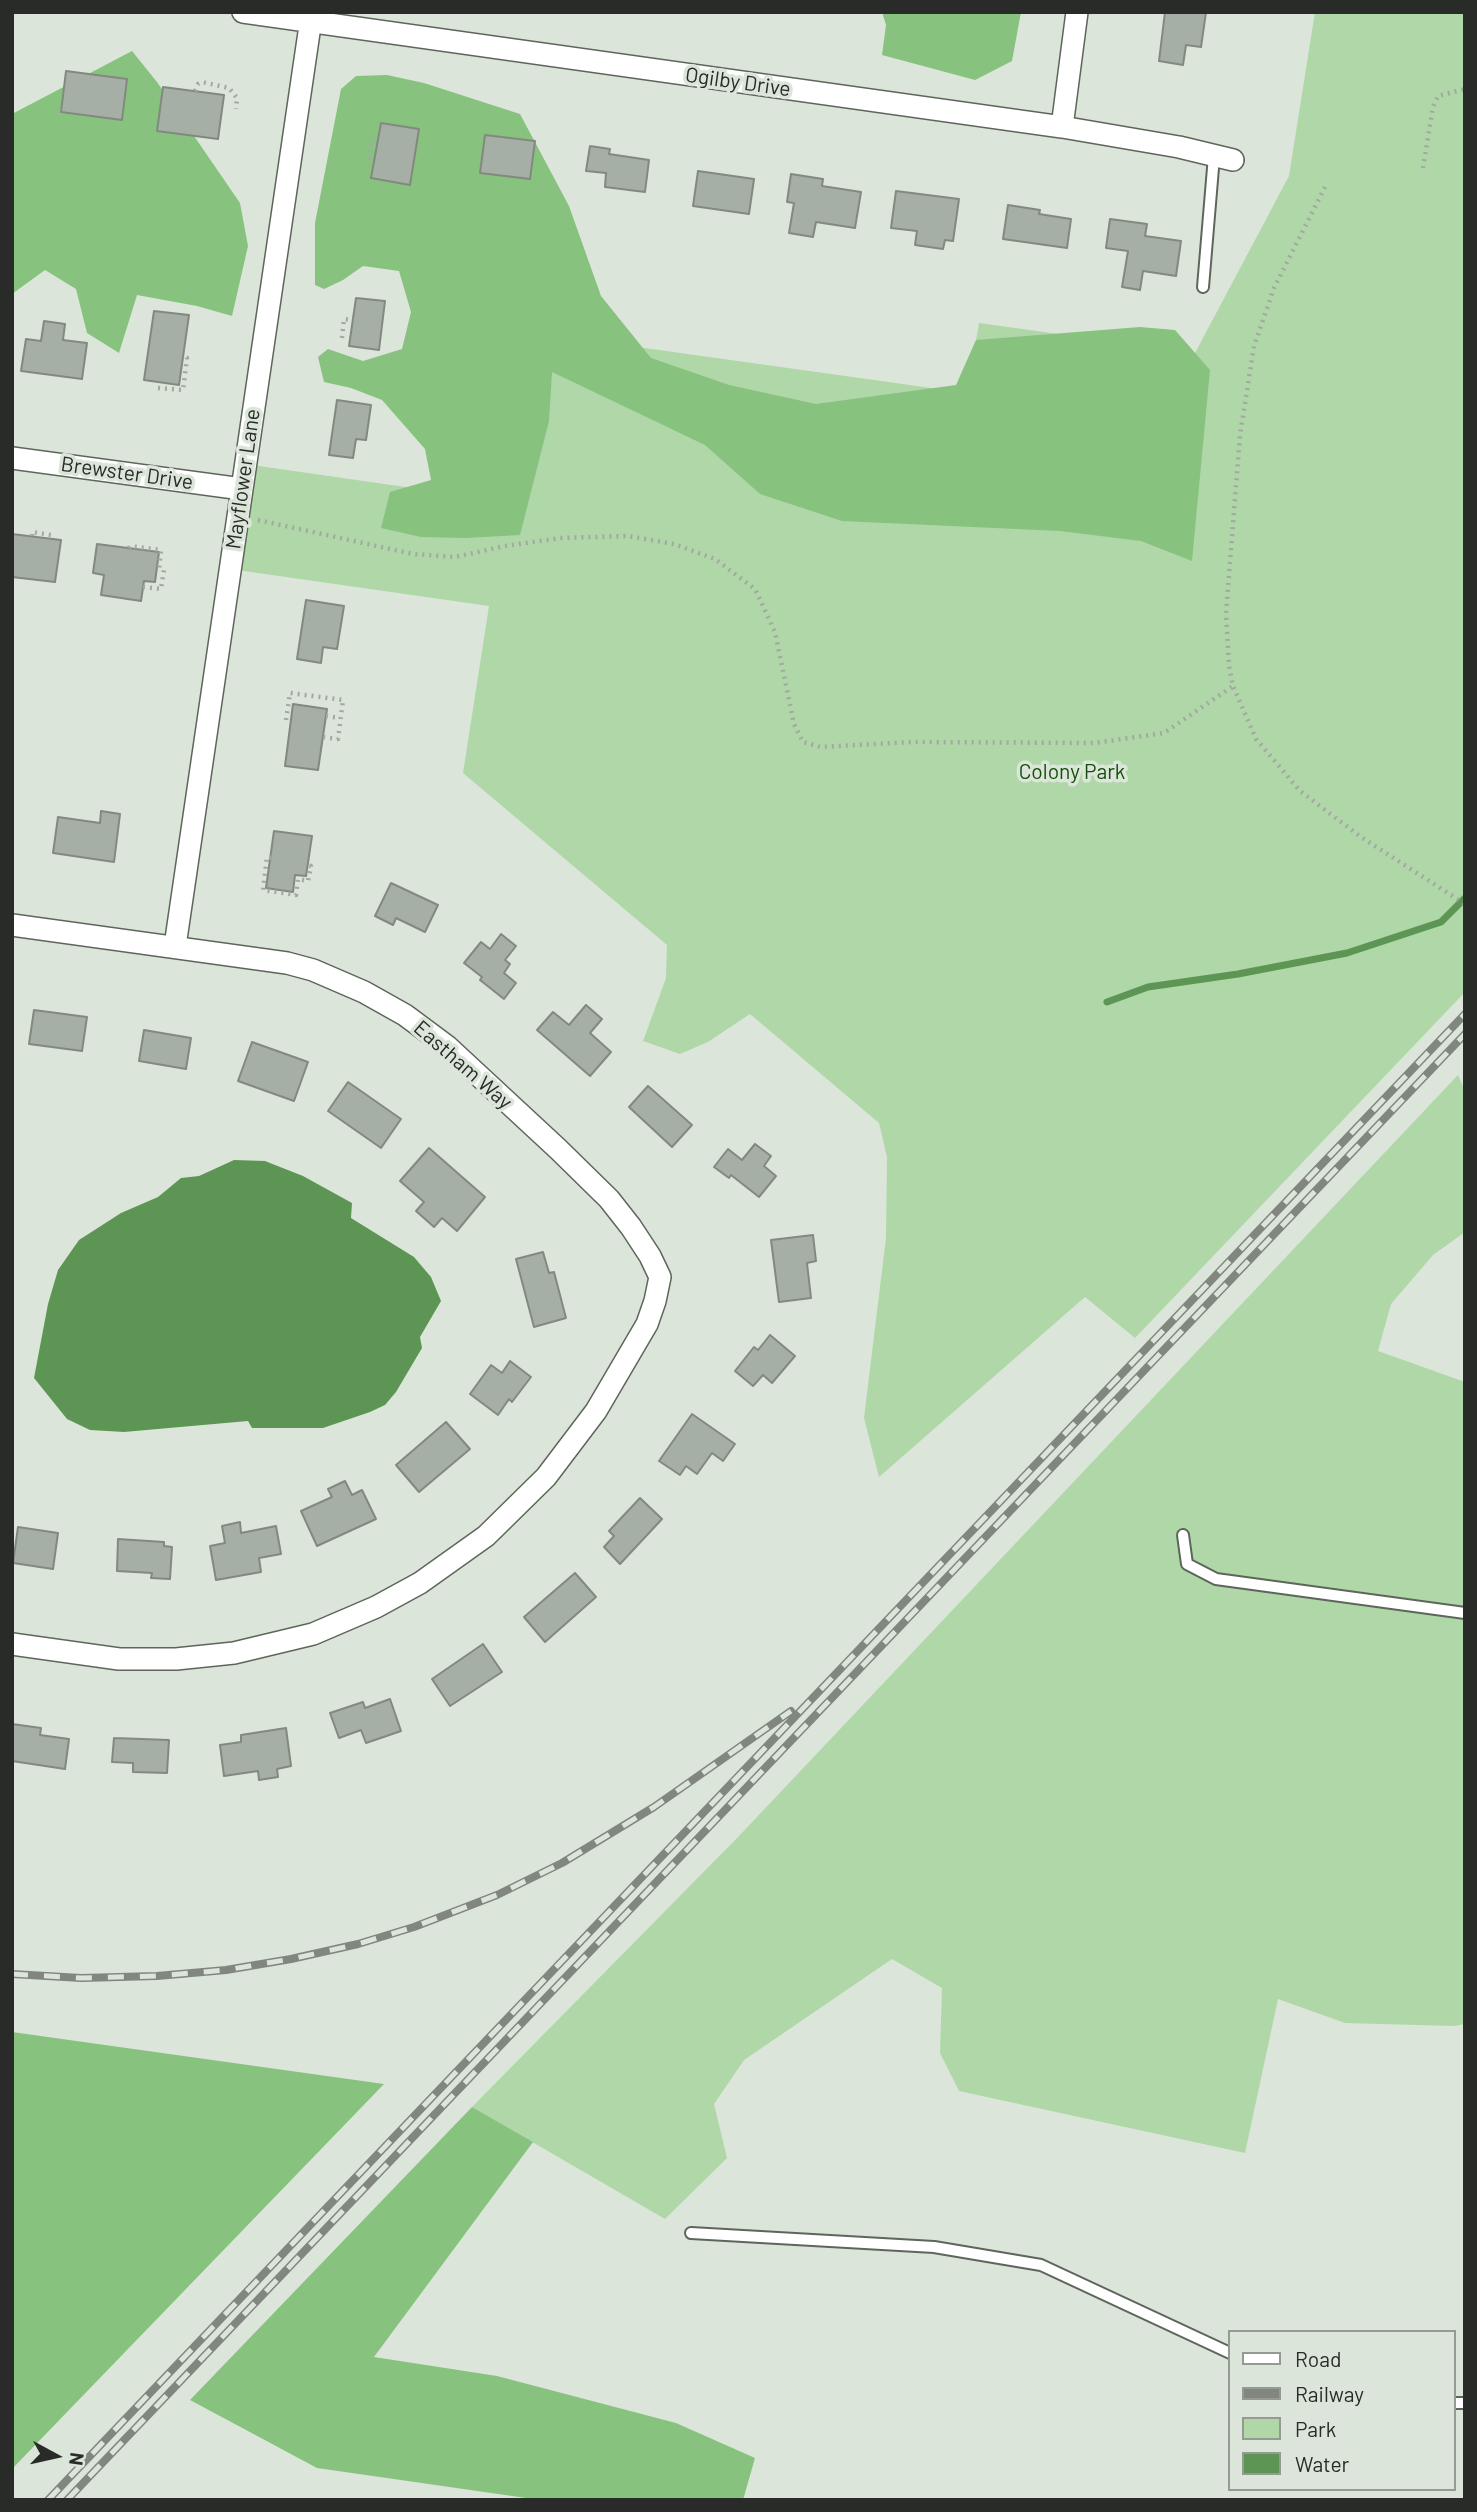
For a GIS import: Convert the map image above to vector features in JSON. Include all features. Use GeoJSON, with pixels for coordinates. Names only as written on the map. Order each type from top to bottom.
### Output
{"type":"FeatureCollection","features":[{"type":"Feature","properties":{"kind":"street","name":"Ogilby Drive"},"geometry":{"type":"LineString","coordinates":[[243,12],[312,17],[1062,127],[1179,147],[1224,158]]}},
{"type":"Feature","properties":{"kind":"street"},"geometry":{"type":"LineString","coordinates":[[1062,127],[1077,12]]}},
{"type":"Feature","properties":{"kind":"street","name":"Mayflower Lane"},"geometry":{"type":"LineString","coordinates":[[175,946],[312,17]]}},
{"type":"Feature","properties":{"kind":"street","name":"Brewster Drive"},"geometry":{"type":"LineString","coordinates":[[12,458],[242,489]]}},
{"type":"Feature","properties":{"kind":"street","name":"Eastham Way"},"geometry":{"type":"LineString","coordinates":[[12,925],[287,963],[313,970],[364,992],[405,1015],[447,1047],[609,1199],[650,1256],[660,1277],[647,1324],[596,1411],[546,1477],[486,1536],[420,1583],[376,1607],[304,1636],[234,1653],[176,1659],[119,1659],[12,1644]]}},
{"type":"Feature","properties":{"kind":"lane"},"geometry":{"type":"LineString","coordinates":[[1203,287],[1224,158]]}},
{"type":"Feature","properties":{"kind":"lane"},"geometry":{"type":"LineString","coordinates":[[1183,1535],[1187,1564],[1216,1579],[1465,1613]]}},
{"type":"Feature","properties":{"kind":"lane"},"geometry":{"type":"LineString","coordinates":[[691,2234],[934,2247],[1041,2265],[1228,2352]]}},
{"type":"Feature","properties":{"kind":"path"},"geometry":{"type":"LineString","coordinates":[[195,91],[202,82],[229,88],[237,98],[236,109]]}},
{"type":"Feature","properties":{"kind":"path"},"geometry":{"type":"LineString","coordinates":[[1423,168],[1433,107],[1438,96],[1465,89]]}},
{"type":"Feature","properties":{"kind":"path"},"geometry":{"type":"LineString","coordinates":[[368,166],[372,139],[378,140]]}},
{"type":"Feature","properties":{"kind":"path"},"geometry":{"type":"LineString","coordinates":[[1325,187],[1274,288],[1254,346],[1240,435],[1226,613],[1229,666],[1233,686],[1256,739],[1300,791],[1361,837],[1465,904]]}},
{"type":"Feature","properties":{"kind":"path"},"geometry":{"type":"LineString","coordinates":[[342,338],[344,319],[353,320]]}},
{"type":"Feature","properties":{"kind":"path"},"geometry":{"type":"LineString","coordinates":[[158,388],[183,390],[187,358],[183,357]]}},
{"type":"Feature","properties":{"kind":"path"},"geometry":{"type":"LineString","coordinates":[[256,519],[413,554],[455,556],[560,538],[628,536],[674,544],[715,559],[755,589],[775,632],[794,724],[803,741],[820,747],[912,742],[1094,743],[1164,733],[1233,686]]}},
{"type":"Feature","properties":{"kind":"path"},"geometry":{"type":"LineString","coordinates":[[32,536],[32,533],[51,535]]}},
{"type":"Feature","properties":{"kind":"path"},"geometry":{"type":"LineString","coordinates":[[129,548],[161,550],[161,589],[143,587]]}},
{"type":"Feature","properties":{"kind":"path"},"geometry":{"type":"LineString","coordinates":[[286,720],[290,693],[343,700],[338,739],[323,737]]}},
{"type":"Feature","properties":{"kind":"path"},"geometry":{"type":"LineString","coordinates":[[326,716],[340,718]]}},
{"type":"Feature","properties":{"kind":"path"},"geometry":{"type":"LineString","coordinates":[[271,858],[267,857],[263,890],[296,895],[298,879],[308,881],[310,866],[307,865]]}},
{"type":"Feature","properties":{"kind":"green space","name":"Colony Park"},"geometry":{"type":"Polygon","coordinates":[[[1315,12],[1465,12],[1465,992],[1135,1338],[1085,1297],[879,1477],[864,1418],[886,1238],[887,1157],[879,1123],[750,1014],[708,1042],[680,1054],[643,1041],[666,978],[667,945],[463,773],[489,606],[230,569],[245,464],[503,501],[530,332],[967,393],[979,323],[1195,353],[1289,176],[1315,12]]]}},
{"type":"Feature","properties":{"kind":"green space"},"geometry":{"type":"Polygon","coordinates":[[[1458,1075],[1465,1091],[1465,1232],[1433,1255],[1391,1304],[1378,1351],[1465,1382],[1465,2024],[1345,2023],[1278,1999],[1245,2153],[959,2091],[940,2053],[942,1988],[892,1959],[744,2060],[714,2104],[727,2158],[665,2219],[472,2107],[739,1836],[1458,1075]]]}},
{"type":"Feature","properties":{"kind":"shaded area"},"geometry":{"type":"Polygon","coordinates":[[[882,12],[1021,12],[1012,61],[975,80],[882,55],[886,25],[882,12]]]}},
{"type":"Feature","properties":{"kind":"shaded area"},"geometry":{"type":"Polygon","coordinates":[[[132,51],[157,82],[240,203],[248,246],[232,316],[197,306],[137,295],[119,353],[87,333],[76,289],[45,270],[12,294],[12,114],[132,51]]]}},
{"type":"Feature","properties":{"kind":"shaded area"},"geometry":{"type":"Polygon","coordinates":[[[387,75],[424,83],[520,114],[569,206],[601,296],[651,358],[729,385],[816,404],[956,385],[976,340],[1140,327],[1175,330],[1210,370],[1192,561],[1141,541],[1060,531],[842,521],[760,494],[705,445],[552,372],[549,421],[520,535],[421,537],[381,528],[390,492],[431,480],[425,449],[382,400],[351,388],[324,382],[318,357],[328,349],[363,361],[402,349],[411,312],[399,271],[363,266],[324,289],[315,285],[315,223],[341,89],[356,76],[387,75]]]}},
{"type":"Feature","properties":{"kind":"shaded area"},"geometry":{"type":"Polygon","coordinates":[[[12,2032],[384,2084],[12,2469],[12,2032]]]}},
{"type":"Feature","properties":{"kind":"shaded area"},"geometry":{"type":"Polygon","coordinates":[[[472,2107],[533,2142],[374,2357],[497,2376],[676,2423],[755,2458],[743,2500],[540,2500],[317,2468],[190,2400],[472,2107]]]}},
{"type":"Feature","properties":{"kind":"water"},"geometry":{"type":"Polygon","coordinates":[[[234,1160],[265,1161],[303,1176],[352,1203],[351,1218],[414,1257],[431,1277],[441,1301],[420,1337],[422,1348],[396,1392],[385,1405],[323,1428],[252,1428],[248,1421],[124,1432],[90,1430],[67,1419],[34,1378],[48,1304],[58,1270],[79,1240],[121,1213],[158,1197],[181,1178],[199,1176],[234,1160]]]}},
{"type":"Feature","properties":{"kind":"building"},"geometry":{"type":"Polygon","coordinates":[[[1165,12],[1206,12],[1201,47],[1186,45],[1183,65],[1159,61],[1165,12]]]}},
{"type":"Feature","properties":{"kind":"building"},"geometry":{"type":"Polygon","coordinates":[[[66,71],[127,79],[122,120],[61,112],[66,71]]]}},
{"type":"Feature","properties":{"kind":"building"},"geometry":{"type":"Polygon","coordinates":[[[163,87],[224,95],[218,139],[157,131],[163,87]]]}},
{"type":"Feature","properties":{"kind":"building"},"geometry":{"type":"Polygon","coordinates":[[[381,123],[419,129],[410,185],[371,178],[381,123]]]}},
{"type":"Feature","properties":{"kind":"building"},"geometry":{"type":"Polygon","coordinates":[[[485,135],[535,141],[530,179],[480,173],[485,135]]]}},
{"type":"Feature","properties":{"kind":"building"},"geometry":{"type":"Polygon","coordinates":[[[590,146],[610,149],[609,154],[649,160],[645,192],[605,187],[606,173],[586,171],[590,146]]]}},
{"type":"Feature","properties":{"kind":"building"},"geometry":{"type":"Polygon","coordinates":[[[698,171],[754,179],[749,214],[693,206],[698,171]]]}},
{"type":"Feature","properties":{"kind":"building"},"geometry":{"type":"Polygon","coordinates":[[[791,174],[823,179],[822,186],[861,192],[855,228],[816,222],[813,237],[789,233],[794,203],[787,202],[791,174]]]}},
{"type":"Feature","properties":{"kind":"building"},"geometry":{"type":"Polygon","coordinates":[[[896,191],[959,199],[953,241],[945,240],[943,249],[915,245],[917,231],[891,228],[896,191]]]}},
{"type":"Feature","properties":{"kind":"building"},"geometry":{"type":"Polygon","coordinates":[[[1008,205],[1071,219],[1067,248],[1003,239],[1008,205]]]}},
{"type":"Feature","properties":{"kind":"building"},"geometry":{"type":"Polygon","coordinates":[[[1110,219],[1147,224],[1145,236],[1181,241],[1176,276],[1143,271],[1140,290],[1122,287],[1128,251],[1106,248],[1110,219]]]}},
{"type":"Feature","properties":{"kind":"building"},"geometry":{"type":"Polygon","coordinates":[[[356,298],[385,301],[379,350],[349,346],[356,298]]]}},
{"type":"Feature","properties":{"kind":"building"},"geometry":{"type":"Polygon","coordinates":[[[154,311],[189,315],[179,385],[144,380],[154,311]]]}},
{"type":"Feature","properties":{"kind":"building"},"geometry":{"type":"Polygon","coordinates":[[[44,321],[65,324],[63,340],[87,343],[82,379],[21,371],[26,339],[41,341],[44,321]]]}},
{"type":"Feature","properties":{"kind":"building"},"geometry":{"type":"Polygon","coordinates":[[[337,400],[371,405],[366,440],[356,439],[353,458],[329,455],[337,400]]]}},
{"type":"Feature","properties":{"kind":"building"},"geometry":{"type":"Polygon","coordinates":[[[12,534],[61,540],[55,582],[12,577],[12,534]]]}},
{"type":"Feature","properties":{"kind":"building"},"geometry":{"type":"Polygon","coordinates":[[[97,544],[159,552],[155,582],[144,581],[141,601],[101,595],[104,575],[93,573],[97,544]]]}},
{"type":"Feature","properties":{"kind":"building"},"geometry":{"type":"Polygon","coordinates":[[[306,600],[344,606],[337,649],[323,647],[321,663],[297,659],[306,600]]]}},
{"type":"Feature","properties":{"kind":"building"},"geometry":{"type":"Polygon","coordinates":[[[293,704],[327,709],[318,770],[285,766],[293,704]]]}},
{"type":"Feature","properties":{"kind":"building"},"geometry":{"type":"Polygon","coordinates":[[[101,811],[120,814],[114,862],[53,853],[58,817],[100,823],[101,811]]]}},
{"type":"Feature","properties":{"kind":"building"},"geometry":{"type":"Polygon","coordinates":[[[274,831],[312,836],[306,876],[295,875],[293,892],[266,888],[274,831]]]}},
{"type":"Feature","properties":{"kind":"building"},"geometry":{"type":"Polygon","coordinates":[[[391,883],[438,905],[425,932],[396,918],[393,925],[375,916],[391,883]]]}},
{"type":"Feature","properties":{"kind":"building"},"geometry":{"type":"Polygon","coordinates":[[[501,934],[516,946],[505,960],[510,964],[504,973],[516,983],[504,999],[464,963],[481,942],[490,949],[501,934]]]}},
{"type":"Feature","properties":{"kind":"building"},"geometry":{"type":"Polygon","coordinates":[[[586,1005],[602,1019],[590,1033],[611,1052],[590,1076],[537,1030],[553,1012],[569,1025],[586,1005]]]}},
{"type":"Feature","properties":{"kind":"building"},"geometry":{"type":"Polygon","coordinates":[[[34,1010],[87,1017],[82,1051],[29,1044],[34,1010]]]}},
{"type":"Feature","properties":{"kind":"building"},"geometry":{"type":"Polygon","coordinates":[[[144,1030],[191,1038],[186,1069],[139,1061],[144,1030]]]}},
{"type":"Feature","properties":{"kind":"building"},"geometry":{"type":"Polygon","coordinates":[[[252,1042],[308,1062],[294,1101],[238,1081],[252,1042]]]}},
{"type":"Feature","properties":{"kind":"building"},"geometry":{"type":"Polygon","coordinates":[[[348,1082],[401,1119],[381,1148],[328,1111],[348,1082]]]}},
{"type":"Feature","properties":{"kind":"building"},"geometry":{"type":"Polygon","coordinates":[[[648,1086],[692,1125],[672,1147],[629,1107],[648,1086]]]}},
{"type":"Feature","properties":{"kind":"building"},"geometry":{"type":"Polygon","coordinates":[[[755,1144],[771,1156],[764,1166],[776,1176],[759,1197],[731,1175],[729,1178],[714,1167],[728,1149],[742,1160],[755,1144]]]}},
{"type":"Feature","properties":{"kind":"building"},"geometry":{"type":"Polygon","coordinates":[[[429,1148],[485,1197],[457,1231],[442,1218],[434,1227],[416,1211],[424,1202],[400,1181],[429,1148]]]}},
{"type":"Feature","properties":{"kind":"building"},"geometry":{"type":"Polygon","coordinates":[[[813,1235],[816,1261],[807,1263],[811,1298],[779,1302],[771,1240],[813,1235]]]}},
{"type":"Feature","properties":{"kind":"building"},"geometry":{"type":"Polygon","coordinates":[[[543,1252],[549,1273],[554,1272],[566,1318],[534,1327],[516,1259],[543,1252]]]}},
{"type":"Feature","properties":{"kind":"building"},"geometry":{"type":"Polygon","coordinates":[[[770,1335],[795,1356],[772,1383],[763,1375],[753,1386],[735,1371],[754,1347],[758,1350],[770,1335]]]}},
{"type":"Feature","properties":{"kind":"building"},"geometry":{"type":"Polygon","coordinates":[[[510,1361],[531,1377],[512,1402],[509,1399],[498,1415],[470,1394],[491,1365],[502,1373],[510,1361]]]}},
{"type":"Feature","properties":{"kind":"building"},"geometry":{"type":"Polygon","coordinates":[[[692,1414],[735,1444],[723,1461],[712,1453],[697,1474],[686,1466],[680,1475],[659,1461],[692,1414]]]}},
{"type":"Feature","properties":{"kind":"building"},"geometry":{"type":"Polygon","coordinates":[[[446,1422],[470,1449],[419,1492],[396,1465],[446,1422]]]}},
{"type":"Feature","properties":{"kind":"building"},"geometry":{"type":"Polygon","coordinates":[[[345,1481],[352,1495],[362,1490],[376,1519],[317,1546],[301,1511],[332,1497],[328,1489],[345,1481]]]}},
{"type":"Feature","properties":{"kind":"building"},"geometry":{"type":"Polygon","coordinates":[[[640,1498],[662,1519],[620,1564],[604,1547],[614,1536],[609,1531],[640,1498]]]}},
{"type":"Feature","properties":{"kind":"building"},"geometry":{"type":"Polygon","coordinates":[[[240,1522],[241,1533],[276,1526],[281,1554],[259,1558],[261,1572],[216,1580],[210,1546],[225,1543],[222,1526],[240,1522]]]}},
{"type":"Feature","properties":{"kind":"building"},"geometry":{"type":"Polygon","coordinates":[[[18,1527],[58,1533],[53,1569],[13,1563],[18,1527]]]}},
{"type":"Feature","properties":{"kind":"building"},"geometry":{"type":"Polygon","coordinates":[[[118,1539],[164,1542],[164,1546],[172,1547],[170,1579],[151,1578],[152,1573],[117,1571],[118,1539]]]}},
{"type":"Feature","properties":{"kind":"building"},"geometry":{"type":"Polygon","coordinates":[[[575,1573],[596,1597],[545,1642],[524,1617],[575,1573]]]}},
{"type":"Feature","properties":{"kind":"building"},"geometry":{"type":"Polygon","coordinates":[[[483,1644],[502,1672],[450,1706],[432,1679],[483,1644]]]}},
{"type":"Feature","properties":{"kind":"building"},"geometry":{"type":"Polygon","coordinates":[[[390,1699],[401,1731],[366,1743],[361,1730],[339,1738],[330,1713],[363,1702],[365,1708],[390,1699]]]}},
{"type":"Feature","properties":{"kind":"building"},"geometry":{"type":"Polygon","coordinates":[[[12,1724],[41,1728],[40,1735],[69,1739],[65,1769],[12,1761],[12,1724]]]}},
{"type":"Feature","properties":{"kind":"building"},"geometry":{"type":"Polygon","coordinates":[[[286,1728],[291,1766],[277,1769],[278,1777],[259,1780],[258,1771],[224,1776],[220,1745],[241,1742],[241,1735],[286,1728]]]}},
{"type":"Feature","properties":{"kind":"building"},"geometry":{"type":"Polygon","coordinates":[[[114,1738],[169,1740],[167,1773],[133,1772],[133,1763],[112,1762],[114,1738]]]}},
{"type":"Feature","properties":{"kind":"waterway"},"geometry":{"type":"LineString","coordinates":[[1107,1002],[1148,987],[1238,974],[1347,953],[1441,922],[1465,898]]}},
{"type":"Feature","properties":{"kind":"railway"},"geometry":{"type":"LineString","coordinates":[[48,2500],[1465,1014]]}},
{"type":"Feature","properties":{"kind":"railway"},"geometry":{"type":"LineString","coordinates":[[67,2500],[1465,1034]]}},
{"type":"Feature","properties":{"kind":"railway"},"geometry":{"type":"LineString","coordinates":[[12,1974],[81,1978],[157,1976],[226,1970],[358,1944],[414,1927],[497,1895],[562,1863],[654,1807],[791,1711]]}}]}
